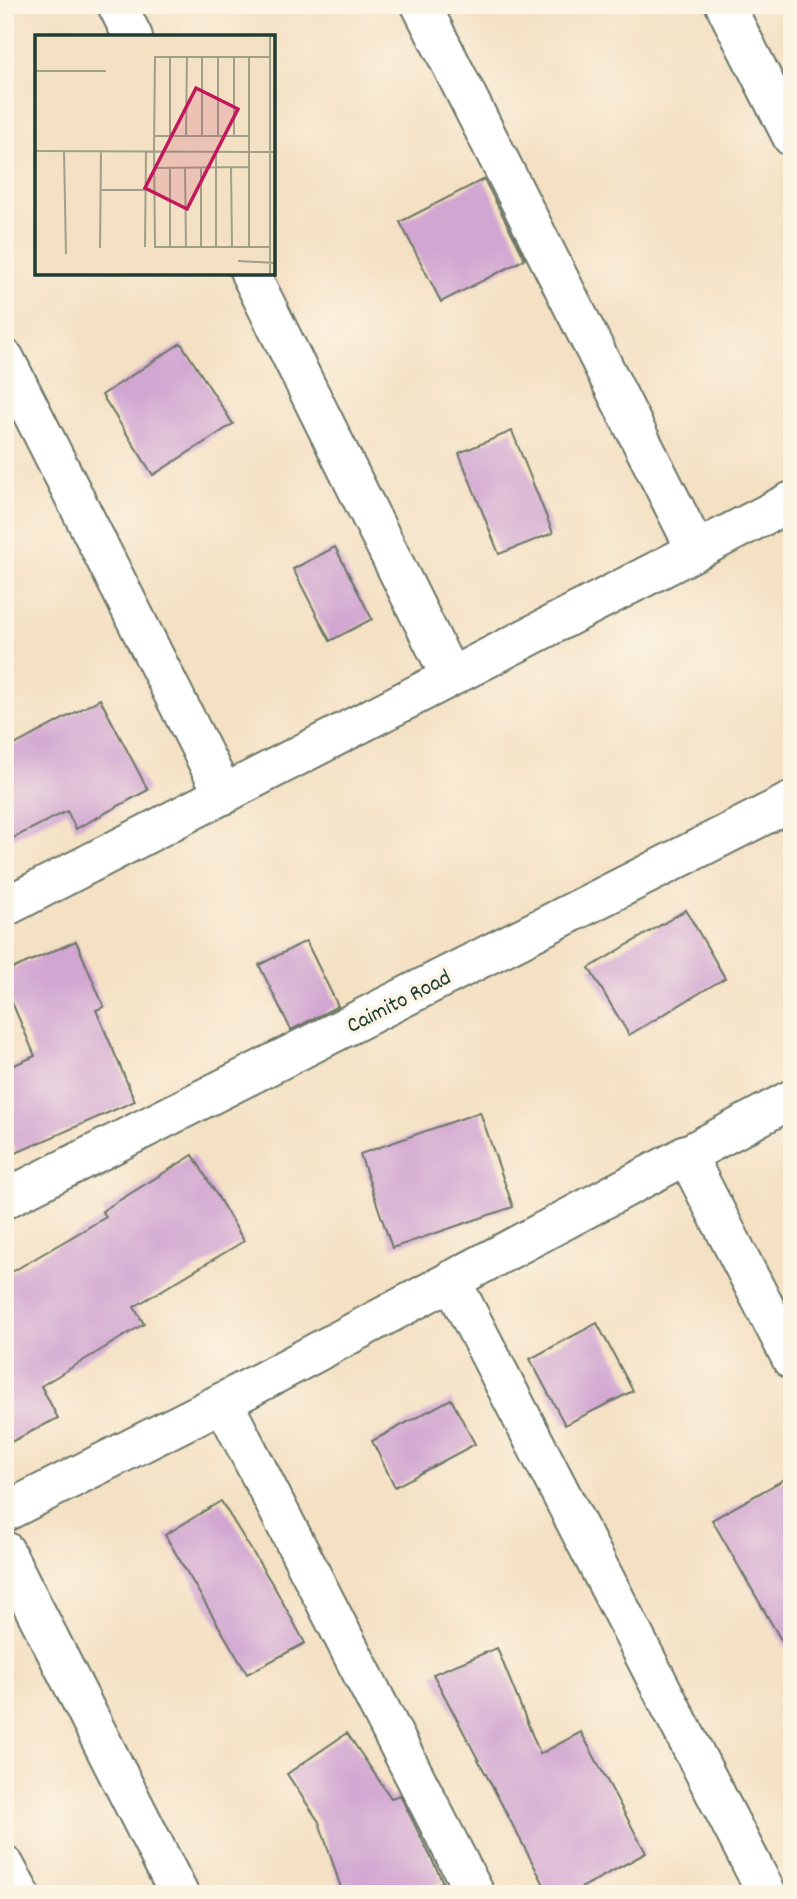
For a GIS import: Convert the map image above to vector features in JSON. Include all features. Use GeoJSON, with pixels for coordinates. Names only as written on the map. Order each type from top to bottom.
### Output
{"type":"FeatureCollection","features":[{"type":"Feature","properties":{"kind":"street"},"geometry":{"type":"LineString","coordinates":[[117,5],[132,35]]}},
{"type":"Feature","properties":{"kind":"street"},"geometry":{"type":"LineString","coordinates":[[421,5],[696,550]]}},
{"type":"Feature","properties":{"kind":"street"},"geometry":{"type":"LineString","coordinates":[[725,5],[792,137]]}},
{"type":"Feature","properties":{"kind":"street"},"geometry":{"type":"LineString","coordinates":[[251,275],[450,676]]}},
{"type":"Feature","properties":{"kind":"street"},"geometry":{"type":"LineString","coordinates":[[5,359],[224,795]]}},
{"type":"Feature","properties":{"kind":"street"},"geometry":{"type":"LineString","coordinates":[[5,907],[792,501]]}},
{"type":"Feature","properties":{"kind":"street","name":"Caimito Road"},"geometry":{"type":"LineString","coordinates":[[5,1199],[789,808]]}},
{"type":"Feature","properties":{"kind":"street"},"geometry":{"type":"LineString","coordinates":[[5,1512],[223,1402],[792,1099]]}},
{"type":"Feature","properties":{"kind":"street"},"geometry":{"type":"LineString","coordinates":[[686,1154],[792,1360]]}},
{"type":"Feature","properties":{"kind":"street"},"geometry":{"type":"LineString","coordinates":[[451,1280],[767,1894]]}},
{"type":"Feature","properties":{"kind":"street"},"geometry":{"type":"LineString","coordinates":[[223,1402],[475,1894]]}},
{"type":"Feature","properties":{"kind":"street"},"geometry":{"type":"LineString","coordinates":[[5,1552],[179,1894]]}},
{"type":"Feature","properties":{"kind":"street"},"geometry":{"type":"LineString","coordinates":[[5,1866],[20,1894]]}},
{"type":"Feature","properties":{"kind":"building"},"geometry":{"type":"Polygon","coordinates":[[[484,179],[525,259],[441,302],[400,222],[484,179]]]}},
{"type":"Feature","properties":{"kind":"building"},"geometry":{"type":"Polygon","coordinates":[[[181,343],[233,424],[153,475],[102,395],[181,343]]]}},
{"type":"Feature","properties":{"kind":"building"},"geometry":{"type":"Polygon","coordinates":[[[512,431],[553,533],[499,554],[459,453],[512,431]]]}},
{"type":"Feature","properties":{"kind":"building"},"geometry":{"type":"Polygon","coordinates":[[[335,547],[372,619],[330,641],[293,569],[335,547]]]}},
{"type":"Feature","properties":{"kind":"building"},"geometry":{"type":"Polygon","coordinates":[[[100,699],[148,790],[76,829],[67,811],[5,842],[5,750],[100,699]]]}},
{"type":"Feature","properties":{"kind":"building"},"geometry":{"type":"Polygon","coordinates":[[[686,910],[725,978],[629,1035],[589,968],[686,910]]]}},
{"type":"Feature","properties":{"kind":"building"},"geometry":{"type":"Polygon","coordinates":[[[76,941],[104,1007],[96,1010],[135,1101],[16,1153],[5,1128],[5,1069],[35,1056],[5,986],[5,972],[76,941]]]}},
{"type":"Feature","properties":{"kind":"building"},"geometry":{"type":"Polygon","coordinates":[[[306,941],[338,1006],[291,1030],[259,965],[306,941]]]}},
{"type":"Feature","properties":{"kind":"building"},"geometry":{"type":"Polygon","coordinates":[[[480,1112],[513,1207],[392,1248],[360,1154],[480,1112]]]}},
{"type":"Feature","properties":{"kind":"building"},"geometry":{"type":"Polygon","coordinates":[[[193,1155],[244,1241],[134,1307],[144,1324],[41,1386],[58,1418],[5,1445],[5,1276],[106,1217],[102,1211],[193,1155]]]}},
{"type":"Feature","properties":{"kind":"building"},"geometry":{"type":"Polygon","coordinates":[[[597,1323],[633,1391],[565,1425],[530,1359],[597,1323]]]}},
{"type":"Feature","properties":{"kind":"building"},"geometry":{"type":"Polygon","coordinates":[[[451,1399],[475,1444],[395,1487],[372,1441],[451,1399]]]}},
{"type":"Feature","properties":{"kind":"building"},"geometry":{"type":"Polygon","coordinates":[[[792,1475],[792,1659],[712,1520],[792,1475]]]}},
{"type":"Feature","properties":{"kind":"building"},"geometry":{"type":"Polygon","coordinates":[[[221,1501],[305,1643],[247,1674],[165,1535],[221,1501]]]}},
{"type":"Feature","properties":{"kind":"building"},"geometry":{"type":"Polygon","coordinates":[[[497,1648],[540,1754],[581,1732],[646,1853],[570,1894],[549,1894],[433,1674],[497,1648]]]}},
{"type":"Feature","properties":{"kind":"building"},"geometry":{"type":"Polygon","coordinates":[[[347,1733],[391,1798],[400,1795],[443,1882],[408,1894],[343,1894],[319,1822],[287,1774],[347,1733]]]}}]}
